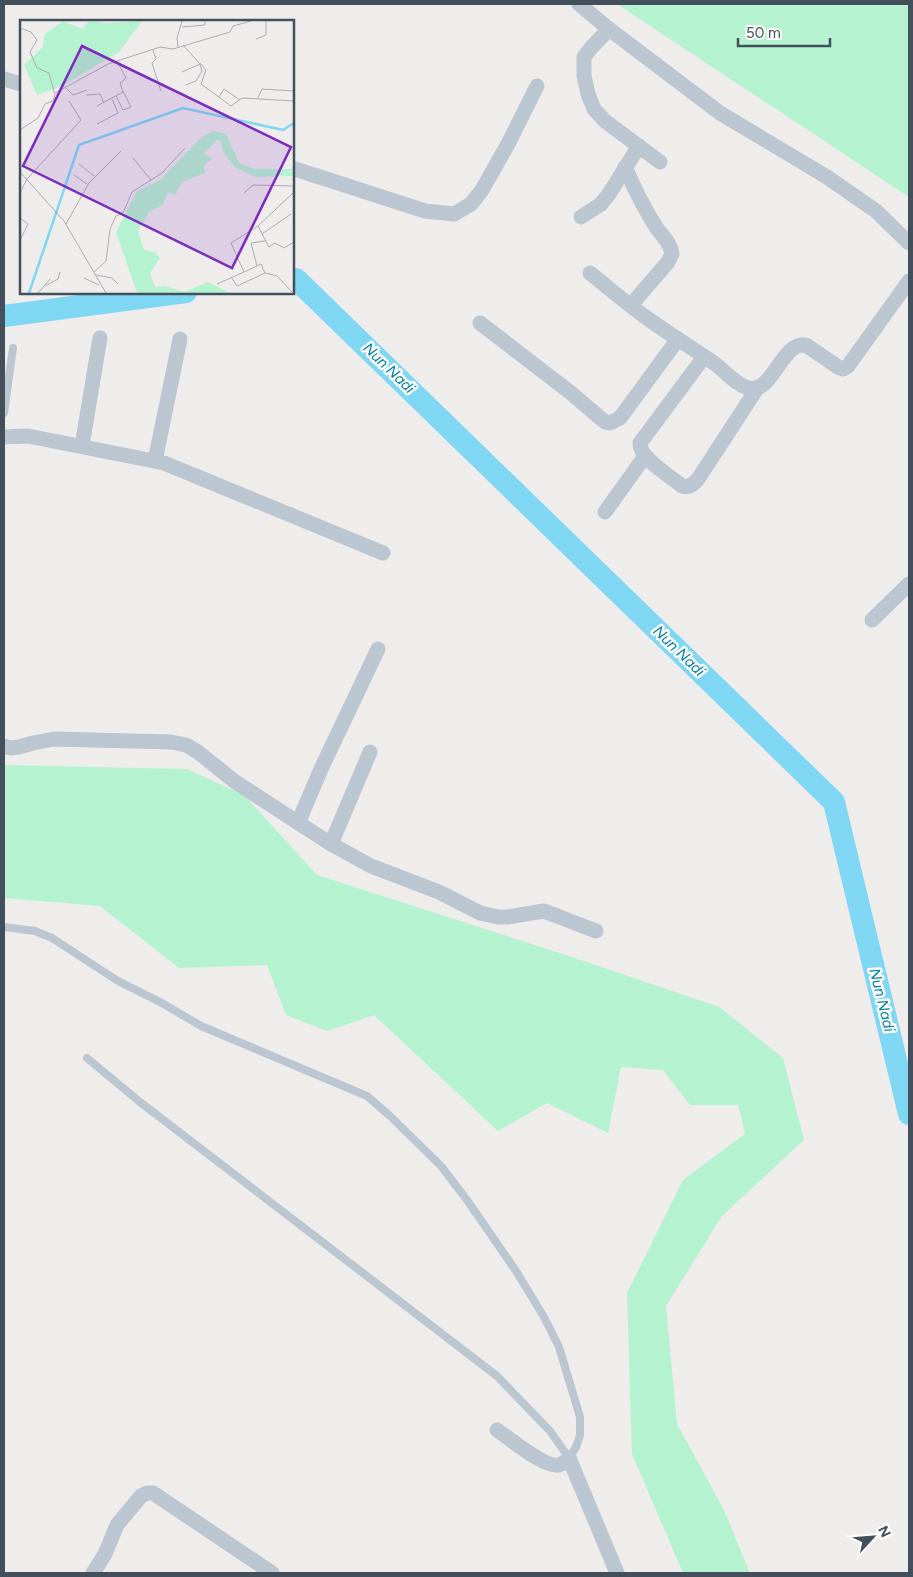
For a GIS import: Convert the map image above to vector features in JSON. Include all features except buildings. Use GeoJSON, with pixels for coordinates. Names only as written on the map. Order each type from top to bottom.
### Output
{"type":"FeatureCollection","features":[{"type":"Feature","properties":{"kind":"street"},"geometry":{"type":"LineString","coordinates":[[579,4],[720,113],[826,177],[876,211],[909,243]]}},
{"type":"Feature","properties":{"kind":"street"},"geometry":{"type":"LineString","coordinates":[[609,29],[590,48],[584,57],[584,76],[588,94],[594,109],[605,121],[660,162]]}},
{"type":"Feature","properties":{"kind":"street"},"geometry":{"type":"LineString","coordinates":[[4,79],[20,84]]}},
{"type":"Feature","properties":{"kind":"street"},"geometry":{"type":"LineString","coordinates":[[294,169],[425,211],[454,214],[471,204],[482,190],[537,86]]}},
{"type":"Feature","properties":{"kind":"street"},"geometry":{"type":"LineString","coordinates":[[581,217],[601,204],[639,146]]}},
{"type":"Feature","properties":{"kind":"street"},"geometry":{"type":"LineString","coordinates":[[625,167],[640,199],[671,248],[672,254],[668,262],[631,305]]}},
{"type":"Feature","properties":{"kind":"street"},"geometry":{"type":"LineString","coordinates":[[590,272],[678,340],[750,389],[764,384],[787,354],[801,344],[806,345],[838,367],[848,366],[909,281]]}},
{"type":"Feature","properties":{"kind":"street"},"geometry":{"type":"LineString","coordinates":[[480,323],[571,393],[605,422],[610,423],[620,418],[678,340]]}},
{"type":"Feature","properties":{"kind":"street"},"geometry":{"type":"LineString","coordinates":[[82,446],[100,338]]}},
{"type":"Feature","properties":{"kind":"street"},"geometry":{"type":"LineString","coordinates":[[155,461],[180,339]]}},
{"type":"Feature","properties":{"kind":"street"},"geometry":{"type":"LineString","coordinates":[[704,357],[639,446],[644,456],[682,486],[686,487],[694,484],[758,387]]}},
{"type":"Feature","properties":{"kind":"street"},"geometry":{"type":"LineString","coordinates":[[4,437],[28,436],[164,463],[383,553]]}},
{"type":"Feature","properties":{"kind":"street"},"geometry":{"type":"LineString","coordinates":[[605,512],[644,456]]}},
{"type":"Feature","properties":{"kind":"street"},"geometry":{"type":"LineString","coordinates":[[872,620],[909,584]]}},
{"type":"Feature","properties":{"kind":"street"},"geometry":{"type":"LineString","coordinates":[[298,823],[321,769],[378,649]]}},
{"type":"Feature","properties":{"kind":"street"},"geometry":{"type":"LineString","coordinates":[[4,746],[10,748],[19,747],[54,739],[171,742],[186,745],[198,752],[234,781],[331,844],[370,866],[439,892],[480,913],[498,918],[544,911],[596,931]]}},
{"type":"Feature","properties":{"kind":"street"},"geometry":{"type":"LineString","coordinates":[[331,844],[370,752]]}},
{"type":"Feature","properties":{"kind":"street"},"geometry":{"type":"LineString","coordinates":[[497,1430],[540,1460],[550,1464],[562,1464],[569,1458],[617,1573]]}},
{"type":"Feature","properties":{"kind":"street"},"geometry":{"type":"LineString","coordinates":[[93,1573],[105,1554],[117,1525],[141,1496],[153,1493],[272,1573]]}},
{"type":"Feature","properties":{"kind":"lane"},"geometry":{"type":"LineString","coordinates":[[4,413],[13,348]]}},
{"type":"Feature","properties":{"kind":"lane"},"geometry":{"type":"LineString","coordinates":[[4,927],[35,932],[52,938],[118,981],[162,1003],[201,1026],[368,1096],[390,1116],[442,1166],[516,1271],[544,1318],[558,1347],[580,1417],[580,1435],[576,1447],[569,1458],[550,1431],[497,1376],[140,1102],[87,1058]]}},
{"type":"Feature","properties":{"kind":"green space"},"geometry":{"type":"Polygon","coordinates":[[[617,4],[909,4],[909,197],[617,4]]]}},
{"type":"Feature","properties":{"kind":"green space"},"geometry":{"type":"Polygon","coordinates":[[[4,765],[187,769],[244,795],[317,875],[575,958],[719,1007],[783,1058],[804,1140],[722,1216],[666,1306],[677,1424],[723,1508],[750,1573],[683,1573],[632,1454],[627,1293],[683,1180],[745,1134],[738,1105],[690,1105],[663,1070],[621,1067],[608,1133],[547,1103],[498,1131],[374,1015],[327,1031],[286,1015],[267,965],[179,968],[100,906],[4,898],[4,765]]]}},
{"type":"Feature","properties":{"kind":"waterway","name":"Nun Nadi"},"geometry":{"type":"LineString","coordinates":[[294,279],[834,802],[909,1114]]}},
{"type":"Feature","properties":{"kind":"waterway","name":"Nun Nadi"},"geometry":{"type":"LineString","coordinates":[[4,316],[171,294]]}}]}
